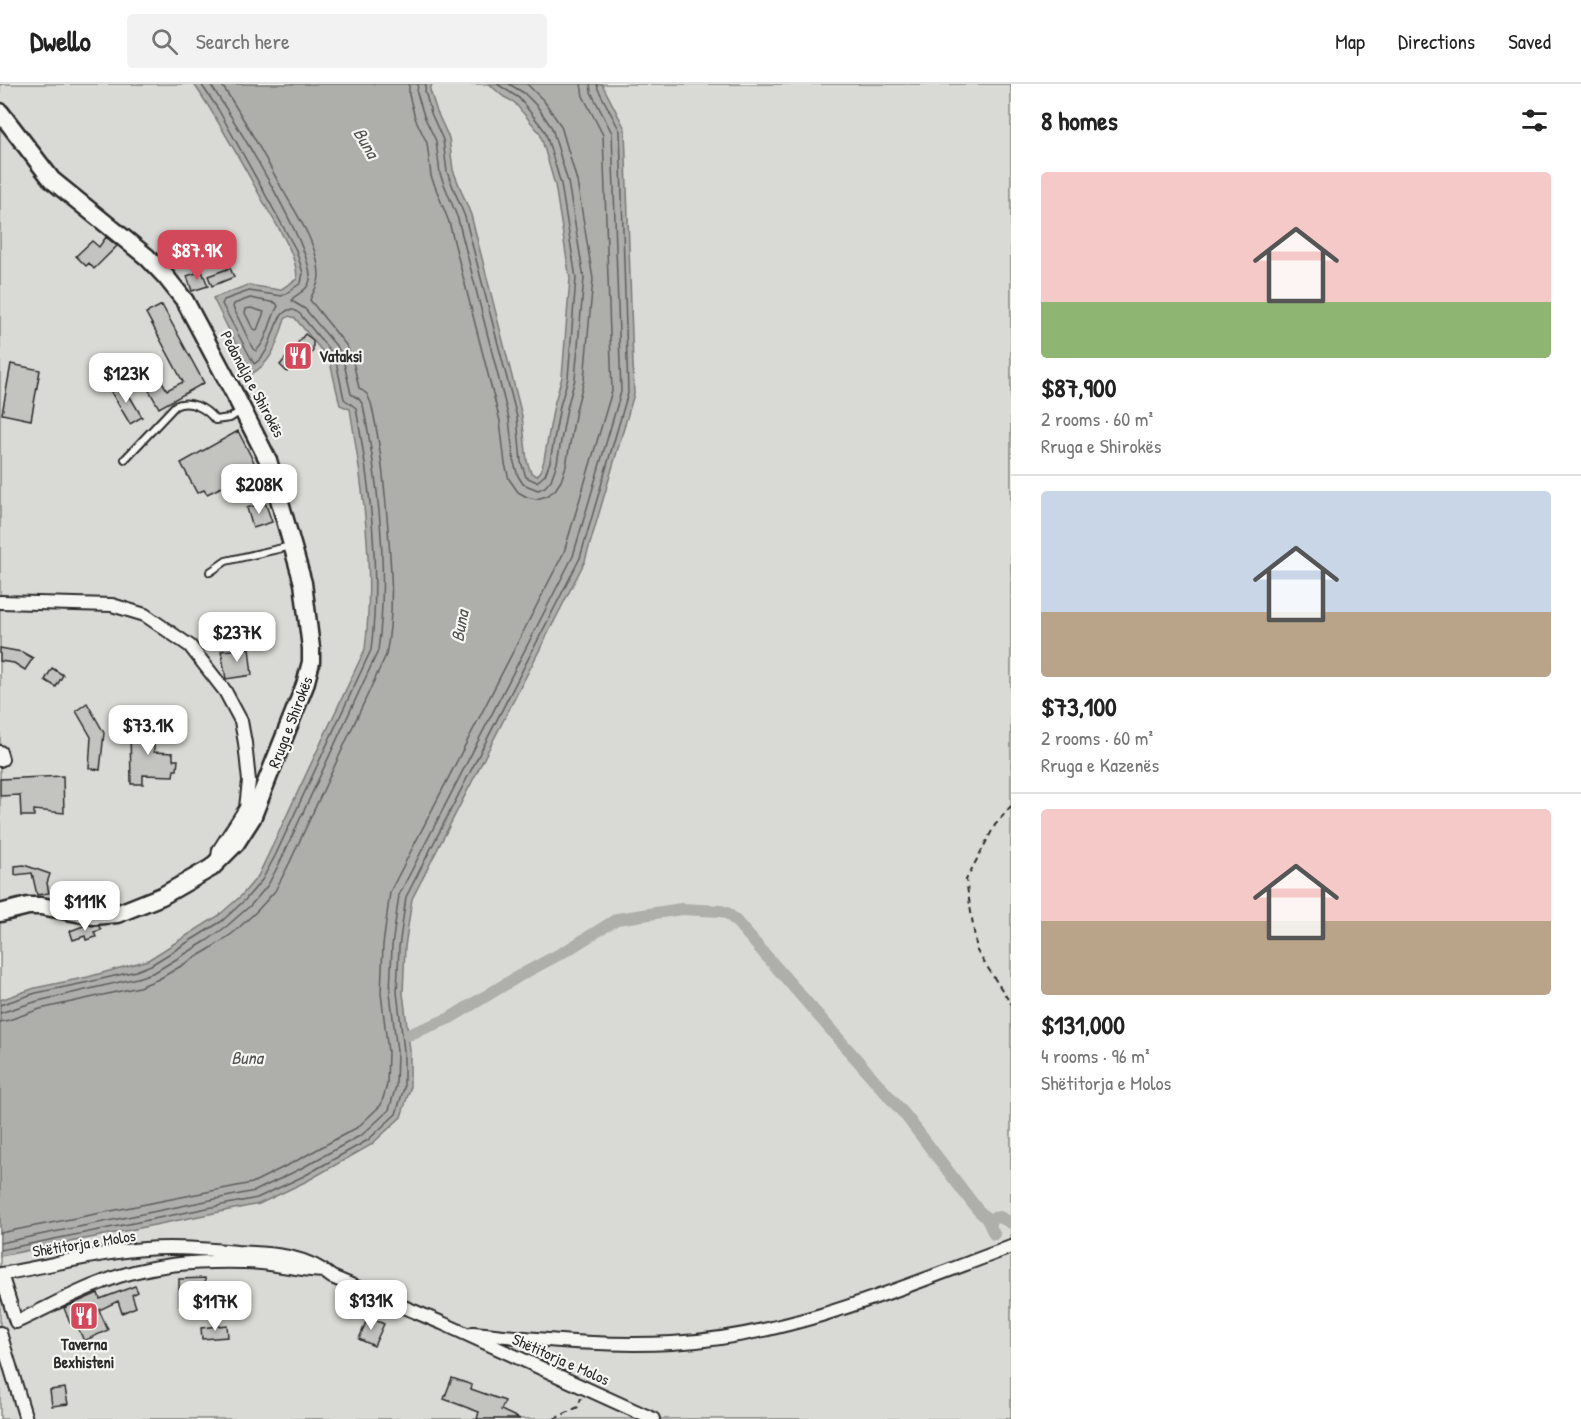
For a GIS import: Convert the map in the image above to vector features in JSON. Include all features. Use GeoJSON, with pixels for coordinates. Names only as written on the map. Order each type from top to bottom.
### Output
{"type":"FeatureCollection","features":[{"type":"Feature","properties":{"kind":"main road","name":"Rruga e Shirokës"},"geometry":{"type":"LineString","coordinates":[[0,112],[52,180],[147,257],[172,284],[188,307],[268,460],[303,583],[311,648],[308,676],[252,818],[236,843],[218,863],[162,897],[117,914],[93,916],[42,906],[28,906],[0,913]]}},
{"type":"Feature","properties":{"kind":"street"},"geometry":{"type":"LineString","coordinates":[[0,602],[112,605],[145,615],[190,645],[225,692],[241,721],[245,743],[248,797],[241,818],[219,850],[218,863]]}},
{"type":"Feature","properties":{"kind":"street"},"geometry":{"type":"LineString","coordinates":[[0,752],[2,759],[0,760]]}},
{"type":"Feature","properties":{"kind":"street"},"geometry":{"type":"LineString","coordinates":[[462,1332],[606,1344],[673,1343],[728,1337],[780,1327],[819,1316],[1011,1247]]}},
{"type":"Feature","properties":{"kind":"street","name":"Shëtitorja e Molos"},"geometry":{"type":"LineString","coordinates":[[324,1271],[261,1262],[180,1263],[103,1281],[16,1322],[1,1274],[105,1255],[168,1248],[298,1258],[324,1271],[332,1277],[462,1332],[653,1419]]}},
{"type":"Feature","properties":{"kind":"street"},"geometry":{"type":"LineString","coordinates":[[0,1333],[26,1419]]}},
{"type":"Feature","properties":{"kind":"lane"},"geometry":{"type":"LineString","coordinates":[[125,459],[175,406],[181,403],[191,403],[204,410],[215,420],[230,418],[243,410]]}},
{"type":"Feature","properties":{"kind":"lane"},"geometry":{"type":"LineString","coordinates":[[210,572],[226,561],[292,546]]}},
{"type":"Feature","properties":{"kind":"path"},"geometry":{"type":"LineString","coordinates":[[1011,806],[995,825],[966,880],[976,951],[1011,1004]]}},
{"type":"Feature","properties":{"kind":"path"},"geometry":{"type":"LineString","coordinates":[[554,1419],[578,1407],[585,1388]]}},
{"type":"Feature","properties":{"kind":"shaded area"},"geometry":{"type":"Polygon","coordinates":[[[0,84],[1011,84],[1011,1419],[0,1419],[0,84]]]}},
{"type":"Feature","properties":{"kind":"water","name":"Buna"},"geometry":{"type":"Polygon","coordinates":[[[194,84],[432,84],[430,90],[449,138],[453,170],[471,215],[522,416],[527,461],[531,473],[537,476],[544,460],[554,405],[562,377],[570,279],[555,185],[540,133],[514,102],[489,84],[602,84],[625,129],[634,394],[585,561],[412,899],[405,947],[403,993],[410,1051],[410,1089],[401,1117],[371,1145],[307,1181],[259,1204],[0,1256],[0,1000],[35,988],[88,977],[148,960],[218,916],[241,896],[258,876],[365,649],[369,589],[368,559],[363,499],[350,409],[340,405],[330,362],[295,318],[289,316],[285,319],[270,357],[265,364],[251,374],[213,298],[248,285],[280,290],[297,279],[294,259],[285,240],[222,128],[194,84]]]}},
{"type":"Feature","properties":{"kind":"building"},"geometry":{"type":"Polygon","coordinates":[[[106,237],[117,246],[94,269],[89,263],[86,266],[76,256],[92,241],[99,247],[106,237]]]}},
{"type":"Feature","properties":{"kind":"building"},"geometry":{"type":"Polygon","coordinates":[[[230,268],[234,277],[212,286],[208,276],[230,268]]]}},
{"type":"Feature","properties":{"kind":"building"},"geometry":{"type":"Polygon","coordinates":[[[202,271],[208,286],[192,291],[187,276],[202,271]]]}},
{"type":"Feature","properties":{"kind":"building"},"geometry":{"type":"Polygon","coordinates":[[[162,305],[204,383],[159,408],[141,376],[154,368],[167,390],[183,382],[146,313],[162,305]]]}},
{"type":"Feature","properties":{"kind":"building","name":"Vataksi"},"geometry":{"type":"Polygon","coordinates":[[[305,334],[313,340],[313,351],[302,366],[296,361],[287,372],[280,365],[305,334]]]}},
{"type":"Feature","properties":{"kind":"building"},"geometry":{"type":"Polygon","coordinates":[[[11,364],[40,370],[31,420],[2,414],[11,364]]]}},
{"type":"Feature","properties":{"kind":"building"},"geometry":{"type":"Polygon","coordinates":[[[123,385],[142,417],[130,424],[111,392],[123,385]]]}},
{"type":"Feature","properties":{"kind":"building"},"geometry":{"type":"Polygon","coordinates":[[[238,431],[258,470],[207,494],[204,490],[197,493],[181,463],[238,431]]]}},
{"type":"Feature","properties":{"kind":"building"},"geometry":{"type":"Polygon","coordinates":[[[265,502],[272,522],[253,528],[247,508],[265,502]]]}},
{"type":"Feature","properties":{"kind":"building"},"geometry":{"type":"Polygon","coordinates":[[[0,648],[22,652],[33,658],[25,670],[14,663],[0,661],[0,648]]]}},
{"type":"Feature","properties":{"kind":"building"},"geometry":{"type":"Polygon","coordinates":[[[249,648],[252,675],[226,679],[221,651],[249,648]]]}},
{"type":"Feature","properties":{"kind":"building"},"geometry":{"type":"Polygon","coordinates":[[[52,668],[63,675],[56,687],[45,680],[52,668]]]}},
{"type":"Feature","properties":{"kind":"building"},"geometry":{"type":"Polygon","coordinates":[[[87,703],[104,733],[100,770],[89,768],[91,737],[76,711],[87,703]]]}},
{"type":"Feature","properties":{"kind":"building"},"geometry":{"type":"Polygon","coordinates":[[[130,727],[154,727],[154,752],[173,753],[173,760],[178,760],[177,770],[174,770],[173,776],[143,775],[143,784],[131,784],[130,727]]]}},
{"type":"Feature","properties":{"kind":"building"},"geometry":{"type":"Polygon","coordinates":[[[63,776],[64,813],[34,810],[34,816],[21,816],[20,795],[0,796],[0,779],[63,776]]]}},
{"type":"Feature","properties":{"kind":"building"},"geometry":{"type":"Polygon","coordinates":[[[24,865],[50,874],[47,883],[49,893],[37,895],[32,873],[15,875],[15,866],[24,865]]]}},
{"type":"Feature","properties":{"kind":"building"},"geometry":{"type":"Polygon","coordinates":[[[86,925],[99,926],[101,930],[94,932],[96,937],[86,940],[85,936],[73,940],[70,931],[86,925]]]}},
{"type":"Feature","properties":{"kind":"building"},"geometry":{"type":"Polygon","coordinates":[[[205,1278],[207,1304],[179,1306],[179,1279],[205,1278]]]}},
{"type":"Feature","properties":{"kind":"building","name":"Taverna Bexhisteni"},"geometry":{"type":"Polygon","coordinates":[[[135,1286],[138,1292],[132,1295],[136,1307],[122,1313],[118,1301],[99,1310],[108,1330],[84,1341],[75,1321],[70,1323],[64,1308],[98,1293],[100,1299],[135,1286]]]}},
{"type":"Feature","properties":{"kind":"building"},"geometry":{"type":"Polygon","coordinates":[[[368,1317],[384,1324],[374,1346],[359,1339],[368,1317]]]}},
{"type":"Feature","properties":{"kind":"building"},"geometry":{"type":"Polygon","coordinates":[[[227,1325],[228,1337],[202,1339],[201,1328],[227,1325]]]}},
{"type":"Feature","properties":{"kind":"building"},"geometry":{"type":"Polygon","coordinates":[[[452,1378],[472,1385],[471,1389],[505,1401],[501,1410],[520,1419],[477,1419],[479,1412],[444,1399],[452,1378]]]}},
{"type":"Feature","properties":{"kind":"building"},"geometry":{"type":"Polygon","coordinates":[[[65,1388],[68,1404],[52,1406],[50,1390],[65,1388]]]}},
{"type":"Feature","properties":{"kind":"waterway"},"geometry":{"type":"LineString","coordinates":[[408,1035],[450,1018],[617,919],[681,909],[721,911],[735,920],[906,1116],[977,1209],[987,1219],[1000,1217],[1011,1223]]}},
{"type":"Feature","properties":{"kind":"waterway"},"geometry":{"type":"LineString","coordinates":[[987,1219],[994,1234]]}},
{"type":"Feature","properties":{"kind":"place","name":"Vataksi"},"geometry":{"type":"Point","coordinates":[298,356]}},
{"type":"Feature","properties":{"kind":"place","name":"Taverna Bexhisteni"},"geometry":{"type":"Point","coordinates":[84,1316]}}]}
